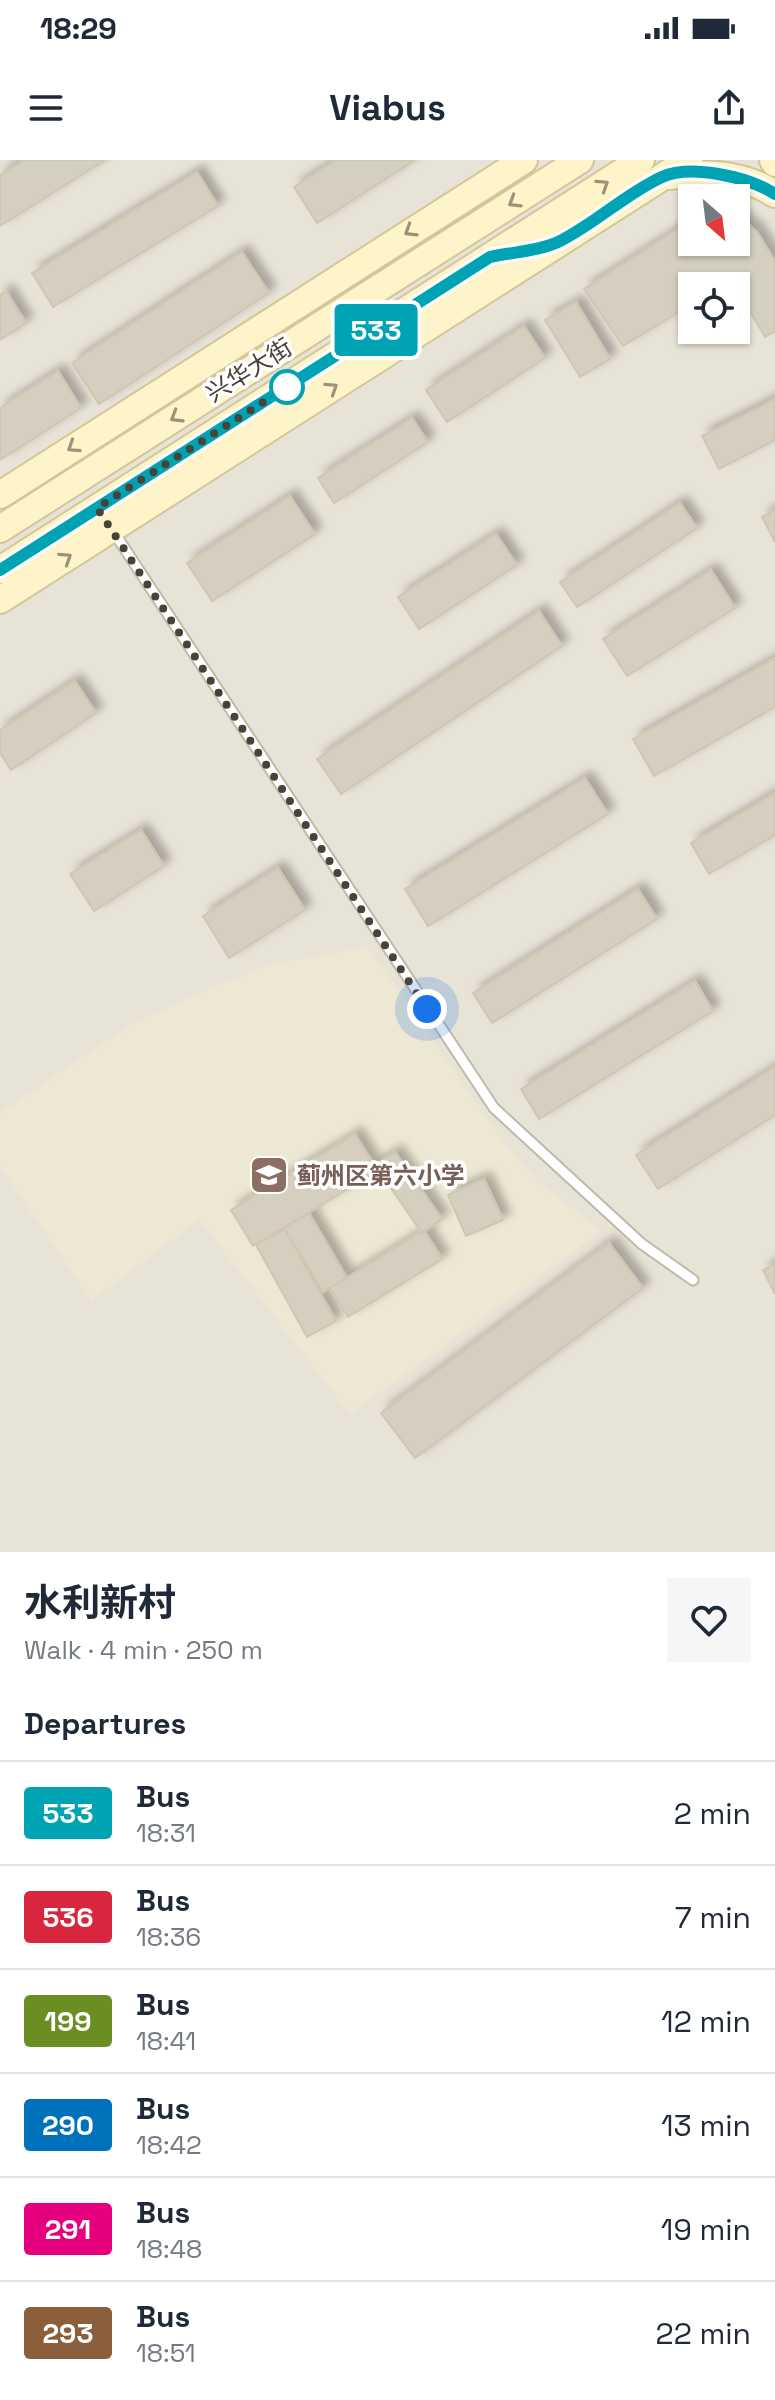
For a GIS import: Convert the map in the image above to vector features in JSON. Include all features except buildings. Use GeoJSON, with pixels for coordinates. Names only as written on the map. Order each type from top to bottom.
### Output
{"type":"FeatureCollection","features":[{"type":"Feature","properties":{"kind":"street"},"geometry":{"type":"LineString","coordinates":[[0,495],[524,160]]}},
{"type":"Feature","properties":{"kind":"street","name":"兴华大街"},"geometry":{"type":"LineString","coordinates":[[0,529],[580,160]]}},
{"type":"Feature","properties":{"kind":"street","name":"兴华大街"},"geometry":{"type":"LineString","coordinates":[[0,570],[104,518],[490,257],[641,160]]}},
{"type":"Feature","properties":{"kind":"street"},"geometry":{"type":"LineString","coordinates":[[0,600],[104,518],[689,160]]}},
{"type":"Feature","properties":{"kind":"street"},"geometry":{"type":"LineString","coordinates":[[664,176],[701,173],[731,176],[752,181],[775,194]]}},
{"type":"Feature","properties":{"kind":"street"},"geometry":{"type":"LineString","coordinates":[[490,257],[559,242]]}},
{"type":"Feature","properties":{"kind":"lane"},"geometry":{"type":"LineString","coordinates":[[104,518],[494,1108],[642,1244],[693,1280]]}},
{"type":"Feature","properties":{"kind":"shaded area"},"geometry":{"type":"Polygon","coordinates":[[[0,160],[775,160],[775,1552],[0,1552],[0,160]]]}},
{"type":"Feature","properties":{"kind":"shaded area","name":"蓟州区第六小学"},"geometry":{"type":"Polygon","coordinates":[[[368,947],[505,1144],[539,1183],[602,1231],[350,1414],[199,1219],[92,1301],[0,1167],[0,1113],[133,1024],[194,995],[272,964],[368,947]]]}},
{"type":"Feature","properties":{"kind":"bus line","name":"533"},"geometry":{"type":"LineString","coordinates":[[0,570],[490,257],[559,242],[664,176],[711,173],[731,176],[752,181],[775,194]]}},
{"type":"Feature","properties":{"kind":"place","name":"蓟州区第六小学"},"geometry":{"type":"Point","coordinates":[269,1175]}},
{"type":"Feature","properties":{"kind":"route"},"geometry":{"type":"LineString","coordinates":[[287,387],[97,508],[427,1009]]}}]}
